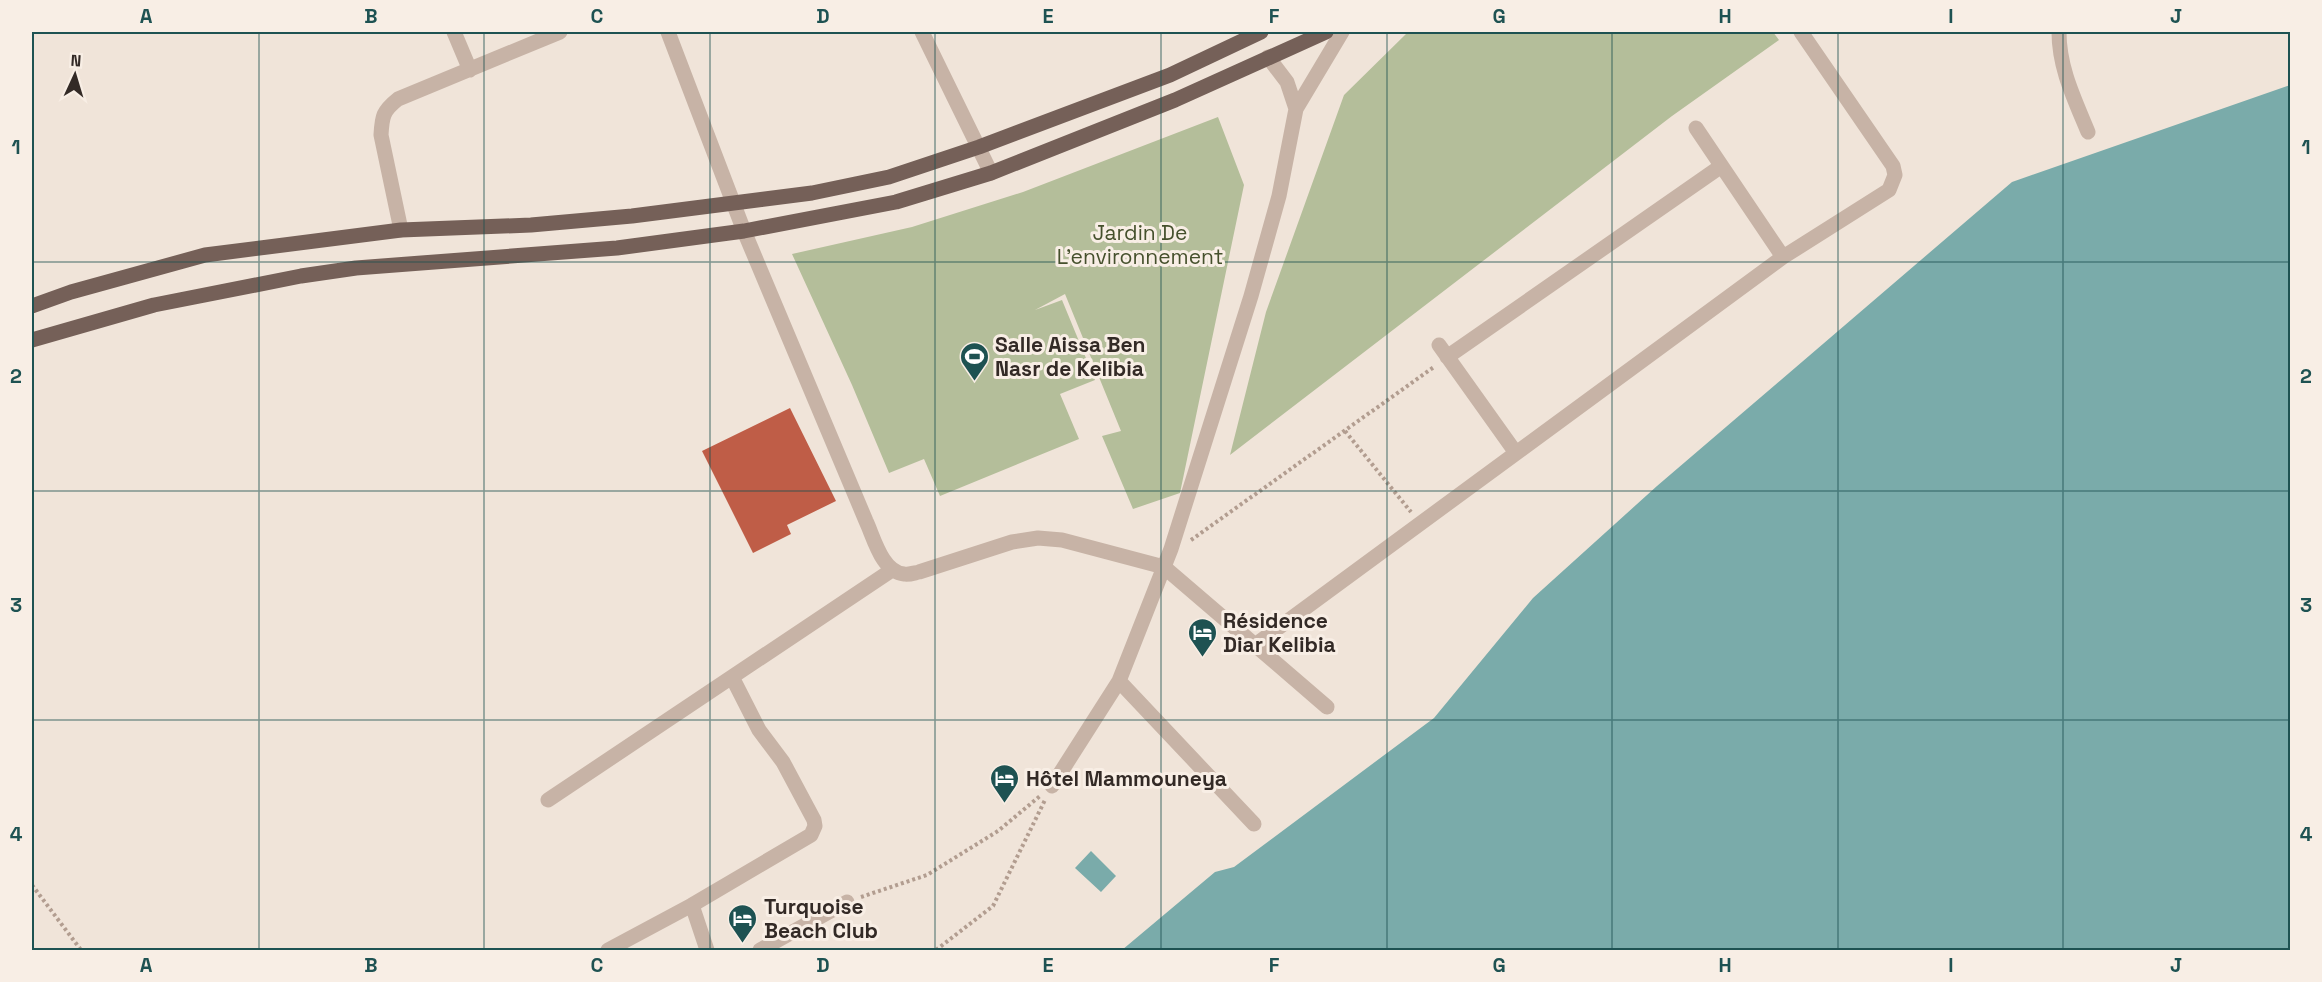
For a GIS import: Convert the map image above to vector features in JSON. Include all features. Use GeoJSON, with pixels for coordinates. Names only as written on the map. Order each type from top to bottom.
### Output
{"type":"FeatureCollection","features":[{"type":"Feature","properties":{"kind":"main road"},"geometry":{"type":"LineString","coordinates":[[32,306],[71,291],[204,255],[400,230],[531,225],[632,216],[812,193],[889,177],[979,147],[1170,75],[1261,32]]}},
{"type":"Feature","properties":{"kind":"main road"},"geometry":{"type":"LineString","coordinates":[[32,340],[154,305],[301,276],[356,268],[617,248],[744,231],[896,202],[991,173],[1174,100],[1326,32]]}},
{"type":"Feature","properties":{"kind":"street"},"geometry":{"type":"LineString","coordinates":[[454,32],[470,70]]}},
{"type":"Feature","properties":{"kind":"street"},"geometry":{"type":"LineString","coordinates":[[400,230],[381,135],[382,119],[386,109],[398,99],[560,32]]}},
{"type":"Feature","properties":{"kind":"street"},"geometry":{"type":"LineString","coordinates":[[668,32],[744,231],[866,521],[883,559],[892,570],[904,574],[919,572],[1012,542],[1038,538],[1062,540],[1164,567],[1327,707]]}},
{"type":"Feature","properties":{"kind":"street"},"geometry":{"type":"LineString","coordinates":[[922,32],[991,173]]}},
{"type":"Feature","properties":{"kind":"street"},"geometry":{"type":"LineString","coordinates":[[1052,786],[1119,681],[1171,549],[1251,296],[1279,196],[1296,109],[1342,32]]}},
{"type":"Feature","properties":{"kind":"street"},"geometry":{"type":"LineString","coordinates":[[1255,645],[1783,257],[1889,190],[1895,175],[1893,166],[1801,32]]}},
{"type":"Feature","properties":{"kind":"street"},"geometry":{"type":"LineString","coordinates":[[2059,32],[2059,51],[2063,71],[2088,132]]}},
{"type":"Feature","properties":{"kind":"street"},"geometry":{"type":"LineString","coordinates":[[1268,57],[1287,82],[1296,109]]}},
{"type":"Feature","properties":{"kind":"street"},"geometry":{"type":"LineString","coordinates":[[1696,129],[1783,257]]}},
{"type":"Feature","properties":{"kind":"street"},"geometry":{"type":"LineString","coordinates":[[1516,453],[1443,351],[1720,167]]}},
{"type":"Feature","properties":{"kind":"street"},"geometry":{"type":"LineString","coordinates":[[548,800],[892,570]]}},
{"type":"Feature","properties":{"kind":"street"},"geometry":{"type":"LineString","coordinates":[[608,951],[812,835],[814,820],[783,762],[759,730],[732,677]]}},
{"type":"Feature","properties":{"kind":"street"},"geometry":{"type":"LineString","coordinates":[[1119,681],[1254,824]]}},
{"type":"Feature","properties":{"kind":"street"},"geometry":{"type":"LineString","coordinates":[[760,951],[847,902]]}},
{"type":"Feature","properties":{"kind":"street"},"geometry":{"type":"LineString","coordinates":[[692,905],[708,951]]}},
{"type":"Feature","properties":{"kind":"path"},"geometry":{"type":"LineString","coordinates":[[1171,549],[1198,537],[1345,431],[1443,351]]}},
{"type":"Feature","properties":{"kind":"path"},"geometry":{"type":"LineString","coordinates":[[1345,431],[1421,523]]}},
{"type":"Feature","properties":{"kind":"path"},"geometry":{"type":"LineString","coordinates":[[847,902],[927,875],[998,831],[1052,786]]}},
{"type":"Feature","properties":{"kind":"path"},"geometry":{"type":"LineString","coordinates":[[936,951],[993,906],[1052,786]]}},
{"type":"Feature","properties":{"kind":"path"},"geometry":{"type":"LineString","coordinates":[[32,885],[81,951]]}},
{"type":"Feature","properties":{"kind":"green space"},"geometry":{"type":"Polygon","coordinates":[[[1412,32],[1773,32],[1779,40],[1672,116],[1230,455],[1266,312],[1344,95],[1406,34],[1412,32]]]}},
{"type":"Feature","properties":{"kind":"green space","name":"Jardin De L'environnement"},"geometry":{"type":"Polygon","coordinates":[[[1218,117],[1244,185],[1180,493],[1133,509],[1102,436],[1121,431],[1065,294],[1035,310],[1062,300],[1095,380],[1060,394],[1079,439],[940,496],[924,459],[889,473],[852,385],[792,254],[912,227],[1023,192],[1218,117]]]}},
{"type":"Feature","properties":{"kind":"water"},"geometry":{"type":"Polygon","coordinates":[[[2290,85],[2290,950],[1122,950],[1215,872],[1234,867],[1434,718],[1533,598],[1657,486],[2012,182],[2290,85]]]}},
{"type":"Feature","properties":{"kind":"water"},"geometry":{"type":"Polygon","coordinates":[[[1091,851],[1116,876],[1101,892],[1075,868],[1091,851]]]}},
{"type":"Feature","properties":{"kind":"building"},"geometry":{"type":"Polygon","coordinates":[[[790,408],[836,501],[787,525],[791,534],[753,553],[702,451],[790,408]]]}},
{"type":"Feature","properties":{"kind":"place","name":"Salle Aissa Ben Nasr de Kelibia"},"geometry":{"type":"Point","coordinates":[974,382]}},
{"type":"Feature","properties":{"kind":"place","name":"Résidence Diar Kelibia"},"geometry":{"type":"Point","coordinates":[1202,658]}},
{"type":"Feature","properties":{"kind":"place","name":"Hôtel Mammouneya"},"geometry":{"type":"Point","coordinates":[1005,804]}},
{"type":"Feature","properties":{"kind":"place","name":"Turquoise Beach Club"},"geometry":{"type":"Point","coordinates":[743,944]}}]}
